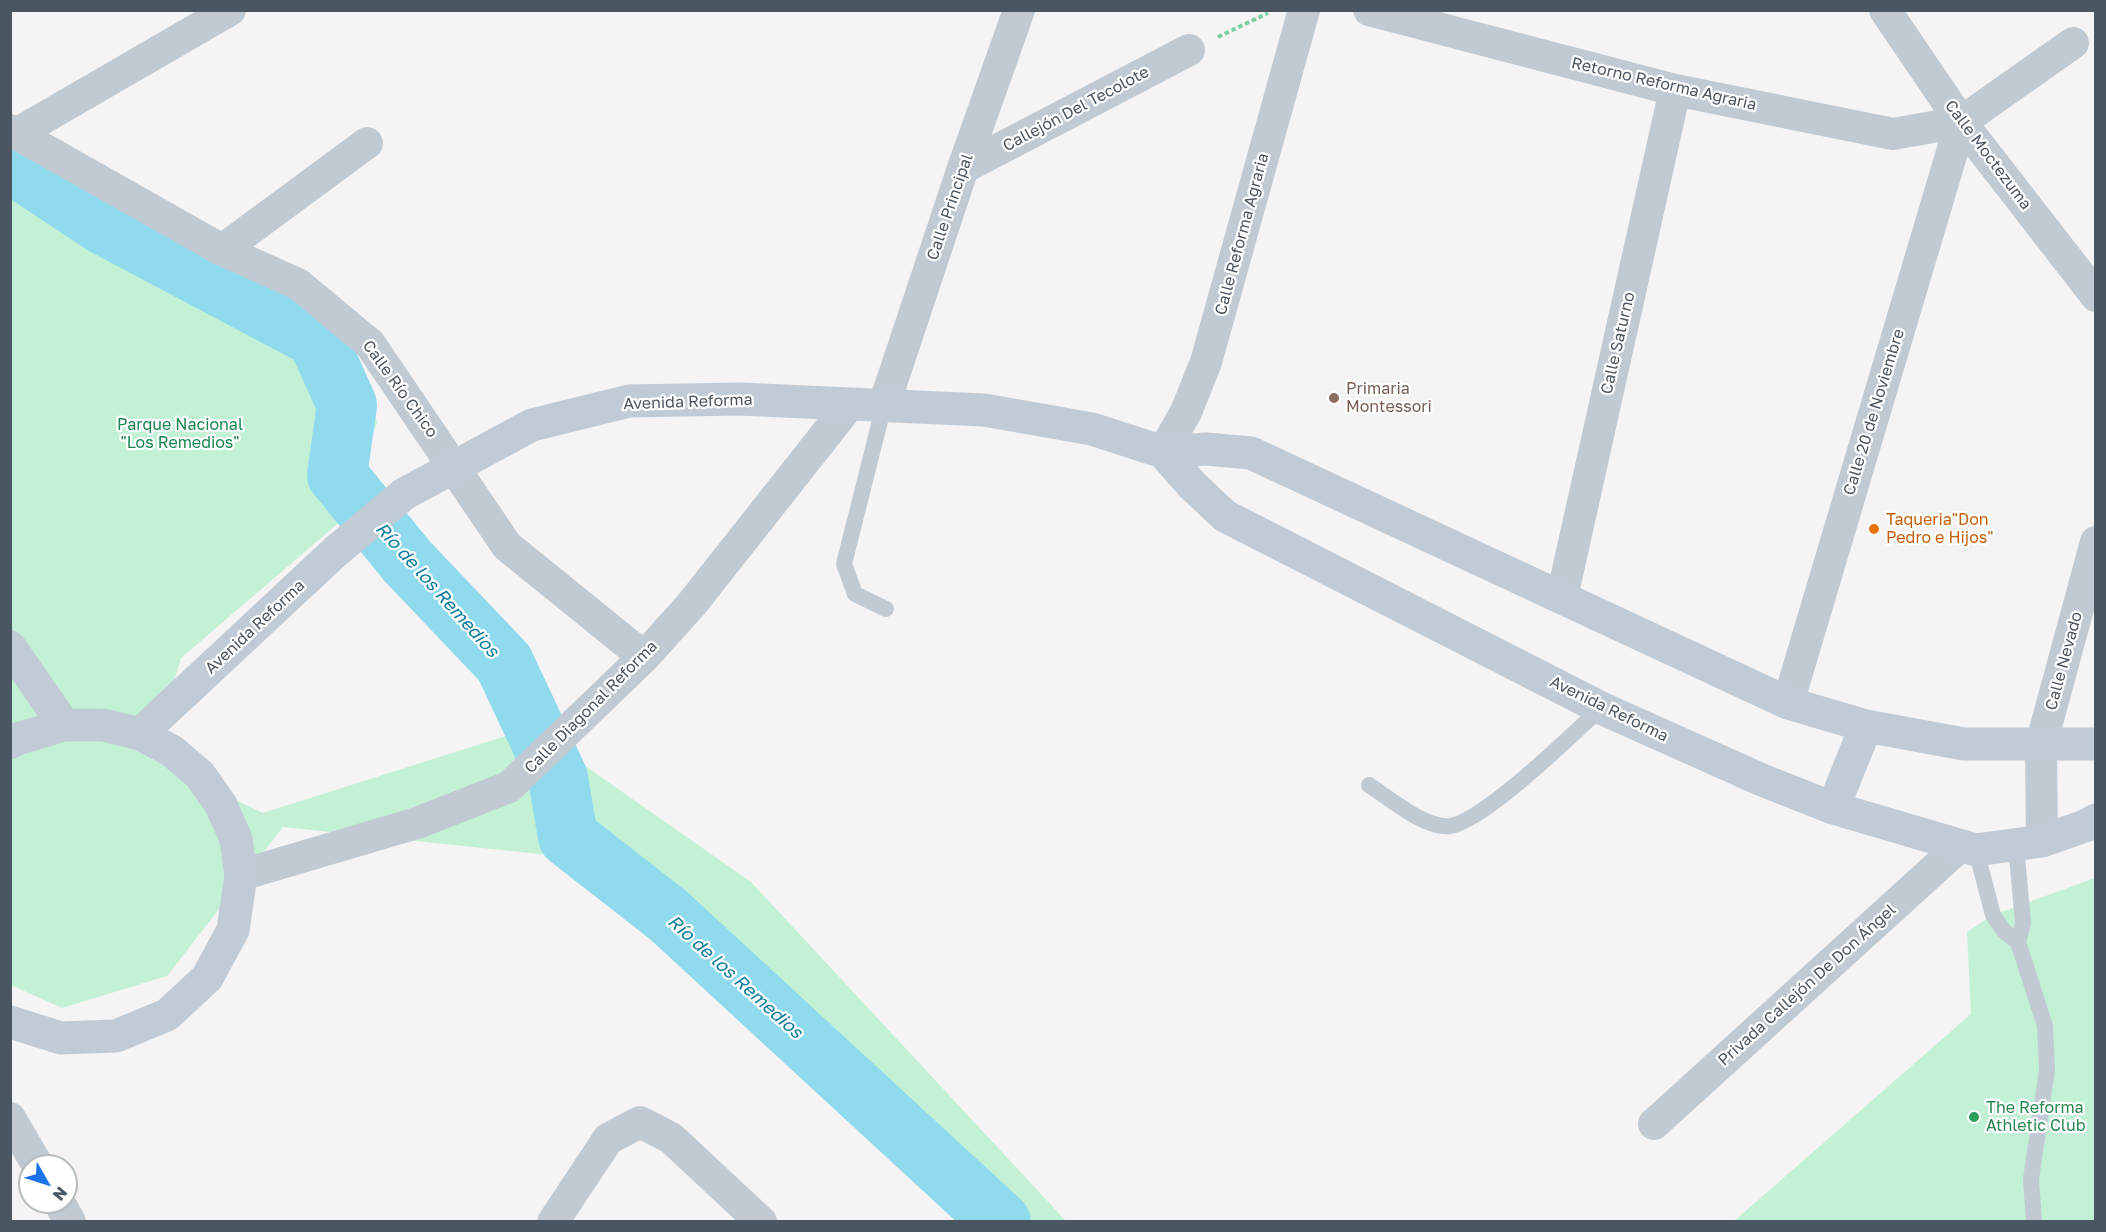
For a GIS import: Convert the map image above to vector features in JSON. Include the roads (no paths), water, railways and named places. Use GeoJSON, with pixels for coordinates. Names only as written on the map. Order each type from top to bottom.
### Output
{"type":"FeatureCollection","features":[{"type":"Feature","properties":{"kind":"main road","name":"Avenida Reforma"},"geometry":{"type":"LineString","coordinates":[[140,734],[335,552],[404,494],[531,425],[629,401],[739,399],[984,410],[1092,429],[1163,452],[1206,449],[1251,453],[1788,703],[1866,726],[1964,744],[2096,744]]}},
{"type":"Feature","properties":{"kind":"main road","name":"Avenida Reforma"},"geometry":{"type":"LineString","coordinates":[[1163,452],[1191,485],[1225,516],[1601,708],[1762,780],[1833,808],[1968,848],[2029,843],[2085,826],[2096,820]]}},
{"type":"Feature","properties":{"kind":"main road"},"geometry":{"type":"LineString","coordinates":[[10,647],[64,725]]}},
{"type":"Feature","properties":{"kind":"main road"},"geometry":{"type":"LineString","coordinates":[[10,743],[17,738],[64,725],[103,724],[140,734],[172,751],[200,775],[221,805],[236,839],[241,876],[233,930],[212,969],[207,978],[166,1015],[116,1036],[61,1038],[10,1022]]}},
{"type":"Feature","properties":{"kind":"main road"},"geometry":{"type":"LineString","coordinates":[[1833,808],[1866,726]]}},
{"type":"Feature","properties":{"kind":"street"},"geometry":{"type":"LineString","coordinates":[[13,132],[230,10]]}},
{"type":"Feature","properties":{"kind":"street","name":"Calle Principal"},"geometry":{"type":"LineString","coordinates":[[884,405],[963,168],[1019,10]]}},
{"type":"Feature","properties":{"kind":"street","name":"Calle Reforma Agraria"},"geometry":{"type":"LineString","coordinates":[[1163,452],[1186,412],[1206,362],[1304,10]]}},
{"type":"Feature","properties":{"kind":"street","name":"Retorno Reforma Agraria"},"geometry":{"type":"LineString","coordinates":[[1369,10],[1675,90],[1893,134],[1961,122]]}},
{"type":"Feature","properties":{"kind":"street","name":"Calle Moctezuma"},"geometry":{"type":"LineString","coordinates":[[1885,10],[1961,122],[2096,296]]}},
{"type":"Feature","properties":{"kind":"street"},"geometry":{"type":"LineString","coordinates":[[1961,122],[2073,43]]}},
{"type":"Feature","properties":{"kind":"street","name":"Callejón Del Tecolote"},"geometry":{"type":"LineString","coordinates":[[963,168],[1189,50]]}},
{"type":"Feature","properties":{"kind":"street","name":"Calle Saturno"},"geometry":{"type":"LineString","coordinates":[[1562,597],[1675,90]]}},
{"type":"Feature","properties":{"kind":"street","name":"Calle 20 de Noviembre"},"geometry":{"type":"LineString","coordinates":[[1788,703],[1961,122]]}},
{"type":"Feature","properties":{"kind":"street","name":"Calle Río Chico"},"geometry":{"type":"LineString","coordinates":[[13,132],[222,250],[298,284],[370,344],[507,546],[644,657]]}},
{"type":"Feature","properties":{"kind":"street"},"geometry":{"type":"LineString","coordinates":[[222,250],[367,143]]}},
{"type":"Feature","properties":{"kind":"street","name":"Calle Diagonal Reforma"},"geometry":{"type":"LineString","coordinates":[[241,876],[417,823],[516,781],[644,657],[692,604],[849,405]]}},
{"type":"Feature","properties":{"kind":"street","name":"Calle Nevado"},"geometry":{"type":"LineString","coordinates":[[2029,843],[2042,745],[2096,542]]}},
{"type":"Feature","properties":{"kind":"street","name":"Privada Callejón De Don Ángel"},"geometry":{"type":"LineString","coordinates":[[1654,1124],[1968,848]]}},
{"type":"Feature","properties":{"kind":"street"},"geometry":{"type":"LineString","coordinates":[[10,1118],[31,1154]]}},
{"type":"Feature","properties":{"kind":"street"},"geometry":{"type":"LineString","coordinates":[[553,1221],[608,1139],[640,1122],[671,1138],[761,1221]]}},
{"type":"Feature","properties":{"kind":"lane"},"geometry":{"type":"LineString","coordinates":[[884,405],[844,564],[855,594],[886,609]]}},
{"type":"Feature","properties":{"kind":"lane"},"geometry":{"type":"LineString","coordinates":[[1369,785],[1425,821],[1449,826],[1478,815],[1551,754],[1601,708]]}},
{"type":"Feature","properties":{"kind":"lane"},"geometry":{"type":"LineString","coordinates":[[2029,843],[2022,923],[2018,942],[2045,1026],[2047,1070],[2031,1179],[2034,1221]]}},
{"type":"Feature","properties":{"kind":"lane"},"geometry":{"type":"LineString","coordinates":[[1968,848],[1993,915],[2004,931],[2018,942]]}},
{"type":"Feature","properties":{"kind":"waterway","name":"Río de los Remedios"},"geometry":{"type":"LineString","coordinates":[[10,163],[104,225],[317,338],[347,405],[337,475],[407,561],[504,663],[558,778],[568,837],[668,915],[1001,1222]]}},
{"type":"Feature","properties":{"kind":"place","name":"Primaria Montessori"},"geometry":{"type":"Point","coordinates":[1334,398]}},
{"type":"Feature","properties":{"kind":"place","name":"Taqueria\"Don Pedro e Hijos\""},"geometry":{"type":"Point","coordinates":[1874,529]}},
{"type":"Feature","properties":{"kind":"place","name":"The Reforma Athletic Club"},"geometry":{"type":"Point","coordinates":[1974,1117]}},
{"type":"Feature","properties":{"kind":"park label","name":"Parque Nacional \"Los Remedios\""},"geometry":{"type":"Point","coordinates":[180,434]}}]}
